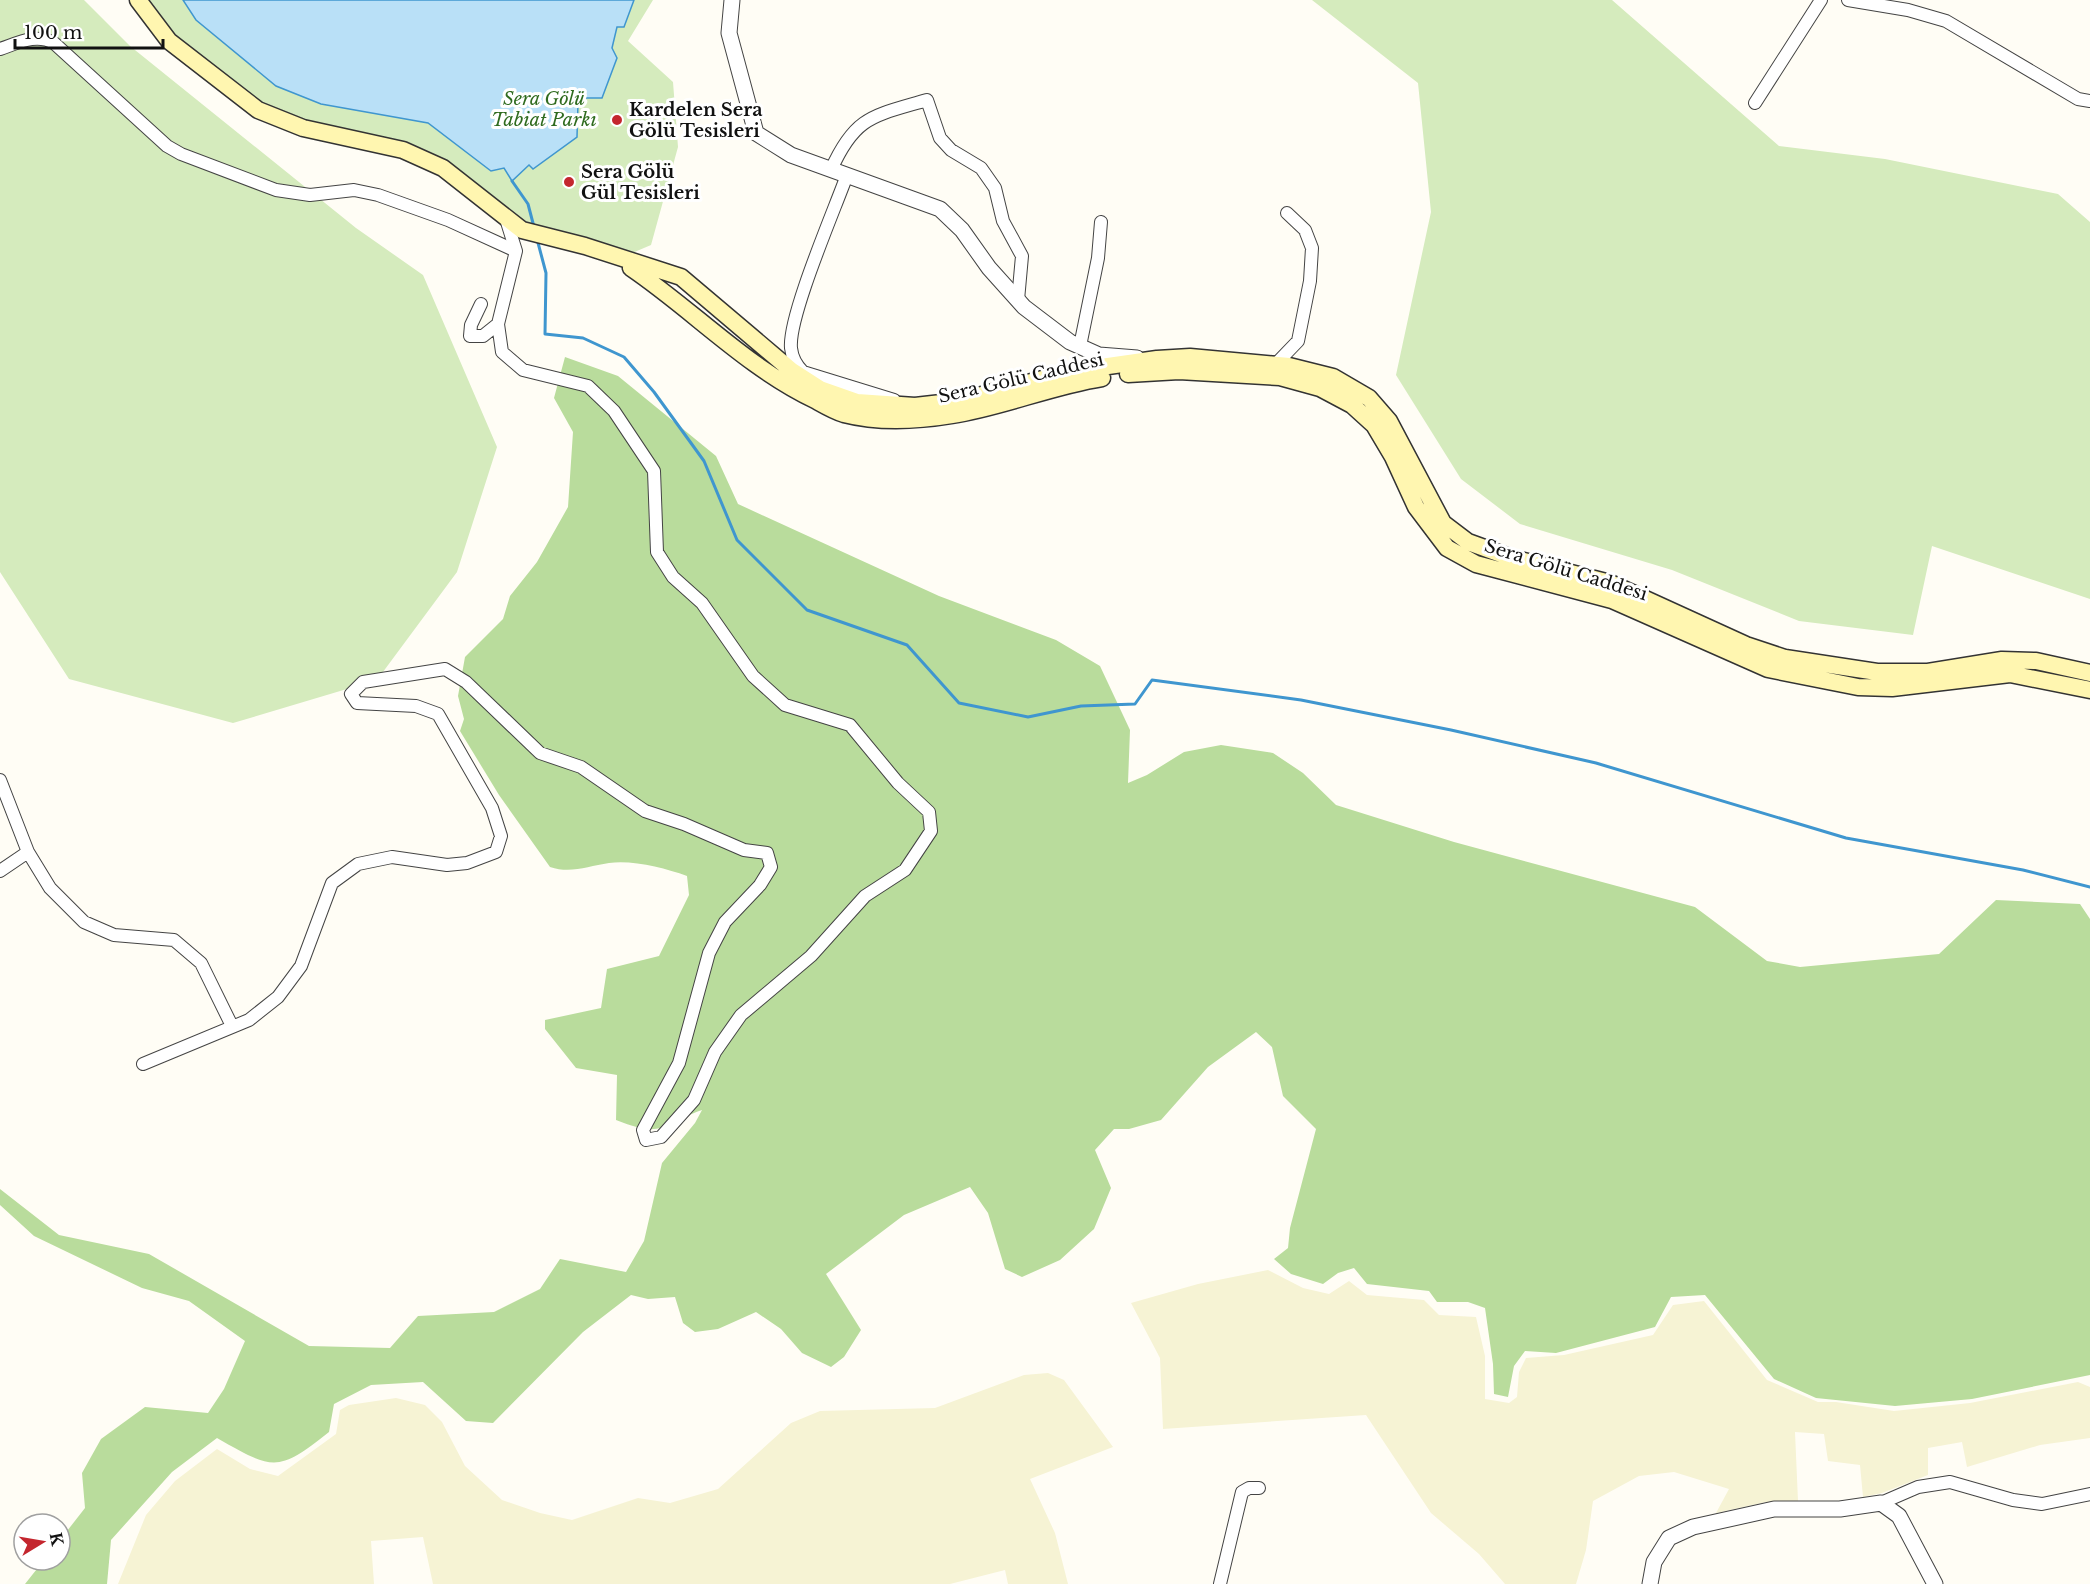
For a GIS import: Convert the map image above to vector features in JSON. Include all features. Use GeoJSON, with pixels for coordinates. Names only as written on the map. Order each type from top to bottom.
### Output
{"type":"FeatureCollection","features":[{"type":"Feature","properties":{"kind":"main road","name":"Sera Gölü Caddesi"},"geometry":{"type":"LineString","coordinates":[[138,0],[169,41],[258,110],[303,128],[403,150],[443,168],[522,230],[585,246],[618,259],[681,278],[792,371],[820,389],[857,402],[915,406],[959,400],[1073,371],[1157,359],[1190,357],[1269,371],[1333,377],[1369,398],[1389,421],[1443,523],[1468,542],[1512,558],[1610,583],[1746,645],[1785,658],[1877,672],[1928,672],[2002,660],[2036,661],[2090,673]]}},
{"type":"Feature","properties":{"kind":"main road","name":"Sera Gölü Caddesi"},"geometry":{"type":"LineString","coordinates":[[618,259],[669,293],[746,358],[794,390],[842,414],[903,421],[954,415],[1070,383],[1139,373],[1179,370],[1269,371],[1280,377],[1320,388],[1352,405],[1374,425],[1393,457],[1416,507],[1447,548],[1476,564],[1611,600],[1768,669],[1858,687],[1892,688],[2010,674],[2090,690]]}},
{"type":"Feature","properties":{"kind":"street"},"geometry":{"type":"LineString","coordinates":[[732,0],[729,33],[756,133],[791,155],[940,210],[962,230],[988,268],[1018,300],[1070,342],[1099,355],[1157,359],[1179,370]]}},
{"type":"Feature","properties":{"kind":"street"},"geometry":{"type":"LineString","coordinates":[[1755,103],[1821,0]]}},
{"type":"Feature","properties":{"kind":"street"},"geometry":{"type":"LineString","coordinates":[[1848,0],[1908,10],[1946,21],[2078,99],[2090,101]]}},
{"type":"Feature","properties":{"kind":"street"},"geometry":{"type":"LineString","coordinates":[[0,49],[28,39],[46,38],[167,146],[247,180],[276,190],[310,195],[354,190],[378,195],[448,220],[516,251]]}},
{"type":"Feature","properties":{"kind":"street"},"geometry":{"type":"LineString","coordinates":[[831,170],[843,143],[859,124],[880,114],[927,100],[940,138],[951,150],[981,168],[995,188],[1003,220],[1022,256],[1018,300]]}},
{"type":"Feature","properties":{"kind":"street"},"geometry":{"type":"LineString","coordinates":[[847,176],[802,300],[791,339],[795,363],[803,372],[915,406],[954,415]]}},
{"type":"Feature","properties":{"kind":"street"},"geometry":{"type":"LineString","coordinates":[[1269,371],[1298,340],[1310,281],[1312,248],[1305,230],[1287,213]]}},
{"type":"Feature","properties":{"kind":"street"},"geometry":{"type":"LineString","coordinates":[[143,1064],[249,1020],[278,997],[301,966],[332,883],[358,864],[392,857],[447,866],[467,863],[496,852],[501,836],[492,808],[438,714],[416,706],[357,703],[351,694],[363,682],[445,669],[466,682],[540,753],[580,767],[645,811],[684,824],[744,850],[767,853],[771,867],[760,885],[725,922],[709,953],[679,1063],[643,1130],[646,1140],[661,1137],[694,1100],[715,1052],[741,1015],[811,956],[865,896],[905,870],[931,831],[929,812],[898,783],[850,724],[785,705],[753,676],[702,603],[673,577],[657,552],[654,471],[614,411],[588,386],[522,370],[502,352],[498,324],[516,251],[506,219]]}},
{"type":"Feature","properties":{"kind":"street"},"geometry":{"type":"LineString","coordinates":[[1080,346],[1098,258],[1101,222]]}},
{"type":"Feature","properties":{"kind":"street"},"geometry":{"type":"LineString","coordinates":[[481,304],[471,325],[470,336],[483,336],[498,324]]}},
{"type":"Feature","properties":{"kind":"street"},"geometry":{"type":"LineString","coordinates":[[0,780],[28,852],[50,888],[84,922],[114,935],[174,940],[201,963],[232,1026]]}},
{"type":"Feature","properties":{"kind":"street"},"geometry":{"type":"LineString","coordinates":[[0,871],[28,852]]}},
{"type":"Feature","properties":{"kind":"street"},"geometry":{"type":"LineString","coordinates":[[1650,1584],[1654,1562],[1668,1538],[1694,1527],[1774,1509],[1840,1509],[1881,1503],[1917,1487],[1950,1482],[2013,1500],[2042,1504],[2090,1494]]}},
{"type":"Feature","properties":{"kind":"street"},"geometry":{"type":"LineString","coordinates":[[1220,1584],[1242,1492],[1249,1488],[1259,1488]]}},
{"type":"Feature","properties":{"kind":"street"},"geometry":{"type":"LineString","coordinates":[[1881,1503],[1899,1516],[1935,1584]]}},
{"type":"Feature","properties":{"kind":"shaded area"},"geometry":{"type":"Polygon","coordinates":[[[1268,1270],[1303,1288],[1329,1294],[1349,1281],[1367,1295],[1424,1300],[1439,1315],[1476,1317],[1485,1356],[1485,1399],[1509,1403],[1517,1397],[1519,1372],[1526,1358],[1564,1355],[1653,1335],[1673,1305],[1704,1301],[1767,1380],[1818,1402],[1836,1402],[1894,1411],[1970,1403],[2078,1382],[2090,1387],[2090,1438],[2040,1445],[1967,1467],[1962,1442],[1928,1448],[1928,1475],[1882,1493],[1863,1497],[1860,1465],[1828,1461],[1824,1434],[1795,1432],[1798,1501],[1766,1502],[1716,1513],[1729,1489],[1674,1472],[1639,1476],[1593,1501],[1586,1550],[1576,1584],[1505,1584],[1479,1554],[1431,1513],[1366,1415],[1163,1429],[1160,1358],[1131,1303],[1198,1284],[1268,1270]]]}},
{"type":"Feature","properties":{"kind":"shaded area"},"geometry":{"type":"Polygon","coordinates":[[[1048,1373],[1064,1380],[1113,1447],[1030,1479],[1055,1533],[1068,1584],[1008,1584],[1005,1570],[950,1584],[433,1584],[423,1537],[371,1541],[374,1584],[118,1584],[146,1515],[175,1481],[217,1449],[250,1469],[278,1476],[336,1434],[340,1410],[349,1405],[396,1398],[425,1405],[442,1422],[465,1466],[502,1500],[540,1513],[572,1520],[638,1498],[670,1503],[718,1489],[791,1423],[820,1411],[935,1408],[1024,1375],[1048,1373]]]}},
{"type":"Feature","properties":{"kind":"green space"},"geometry":{"type":"Polygon","coordinates":[[[0,0],[84,0],[130,46],[356,228],[423,275],[497,447],[457,572],[377,680],[233,723],[69,679],[0,572],[0,0]]]}},
{"type":"Feature","properties":{"kind":"green space","name":"Sera Gölü Tabiat Parkı"},"geometry":{"type":"Polygon","coordinates":[[[138,0],[653,0],[628,41],[673,82],[678,147],[651,245],[618,259],[522,230],[443,168],[258,110],[169,41],[138,0]]]}},
{"type":"Feature","properties":{"kind":"green space"},"geometry":{"type":"Polygon","coordinates":[[[1312,0],[1612,0],[1779,146],[1885,159],[2058,194],[2090,222],[2090,599],[1932,546],[1913,635],[1799,621],[1672,570],[1520,524],[1461,479],[1396,375],[1431,212],[1418,83],[1312,0]]]}},
{"type":"Feature","properties":{"kind":"green space"},"geometry":{"type":"Polygon","coordinates":[[[565,357],[618,376],[716,456],[738,504],[939,596],[1056,640],[1100,666],[1130,730],[1128,783],[1147,775],[1184,752],[1221,745],[1273,753],[1303,773],[1336,805],[1454,842],[1695,907],[1767,961],[1800,967],[1939,954],[1996,900],[2080,904],[2090,919],[2090,1375],[1972,1399],[1895,1406],[1816,1398],[1774,1379],[1705,1295],[1671,1297],[1655,1327],[1556,1353],[1525,1351],[1514,1366],[1508,1397],[1494,1394],[1493,1364],[1485,1308],[1468,1302],[1437,1302],[1429,1291],[1367,1284],[1354,1268],[1338,1273],[1323,1284],[1291,1274],[1274,1259],[1288,1248],[1290,1228],[1316,1129],[1283,1096],[1272,1047],[1256,1032],[1208,1067],[1161,1120],[1129,1129],[1114,1129],[1095,1150],[1111,1188],[1094,1229],[1060,1260],[1022,1277],[1005,1269],[988,1213],[970,1187],[904,1215],[826,1274],[861,1330],[844,1357],[831,1367],[802,1353],[781,1329],[756,1312],[718,1329],[695,1332],[683,1323],[675,1297],[648,1299],[631,1295],[583,1332],[493,1423],[466,1421],[423,1382],[371,1385],[334,1404],[329,1432],[298,1455],[286,1460],[264,1461],[217,1438],[172,1472],[111,1540],[107,1584],[25,1584],[34,1572],[72,1572],[72,1525],[85,1508],[82,1473],[101,1439],[145,1407],[208,1413],[224,1389],[245,1341],[189,1301],[142,1288],[34,1236],[0,1205],[0,1189],[59,1235],[149,1254],[309,1346],[390,1348],[418,1316],[494,1312],[540,1289],[560,1259],[626,1272],[644,1241],[662,1163],[695,1123],[702,1110],[669,1125],[653,1129],[644,1129],[616,1120],[617,1075],[576,1068],[545,1029],[545,1020],[601,1008],[607,969],[659,956],[689,895],[687,876],[659,868],[619,862],[572,870],[550,867],[499,795],[460,731],[464,719],[458,696],[465,657],[503,619],[510,596],[537,562],[568,507],[573,432],[554,398],[565,357]]]}},
{"type":"Feature","properties":{"kind":"water"},"geometry":{"type":"Polygon","coordinates":[[[183,0],[634,0],[624,27],[617,27],[612,48],[617,58],[602,98],[582,98],[578,103],[577,137],[533,169],[529,165],[512,181],[504,168],[491,171],[428,123],[321,104],[276,86],[196,20],[183,0]]]}},
{"type":"Feature","properties":{"kind":"waterway"},"geometry":{"type":"LineString","coordinates":[[512,181],[528,204],[534,227]]}},
{"type":"Feature","properties":{"kind":"waterway"},"geometry":{"type":"LineString","coordinates":[[537,239],[546,273],[545,334],[583,338],[624,357],[654,392],[704,461],[737,540],[807,610],[907,645],[959,703],[1028,717],[1081,706],[1135,704],[1152,680],[1301,700],[1451,730],[1596,763],[1846,838],[2023,870],[2090,887]]}},
{"type":"Feature","properties":{"kind":"place","name":"Kardelen Sera Gölü Tesisleri"},"geometry":{"type":"Point","coordinates":[617,120]}},
{"type":"Feature","properties":{"kind":"place","name":"Sera Gölü Gül Tesisleri"},"geometry":{"type":"Point","coordinates":[569,182]}}]}
